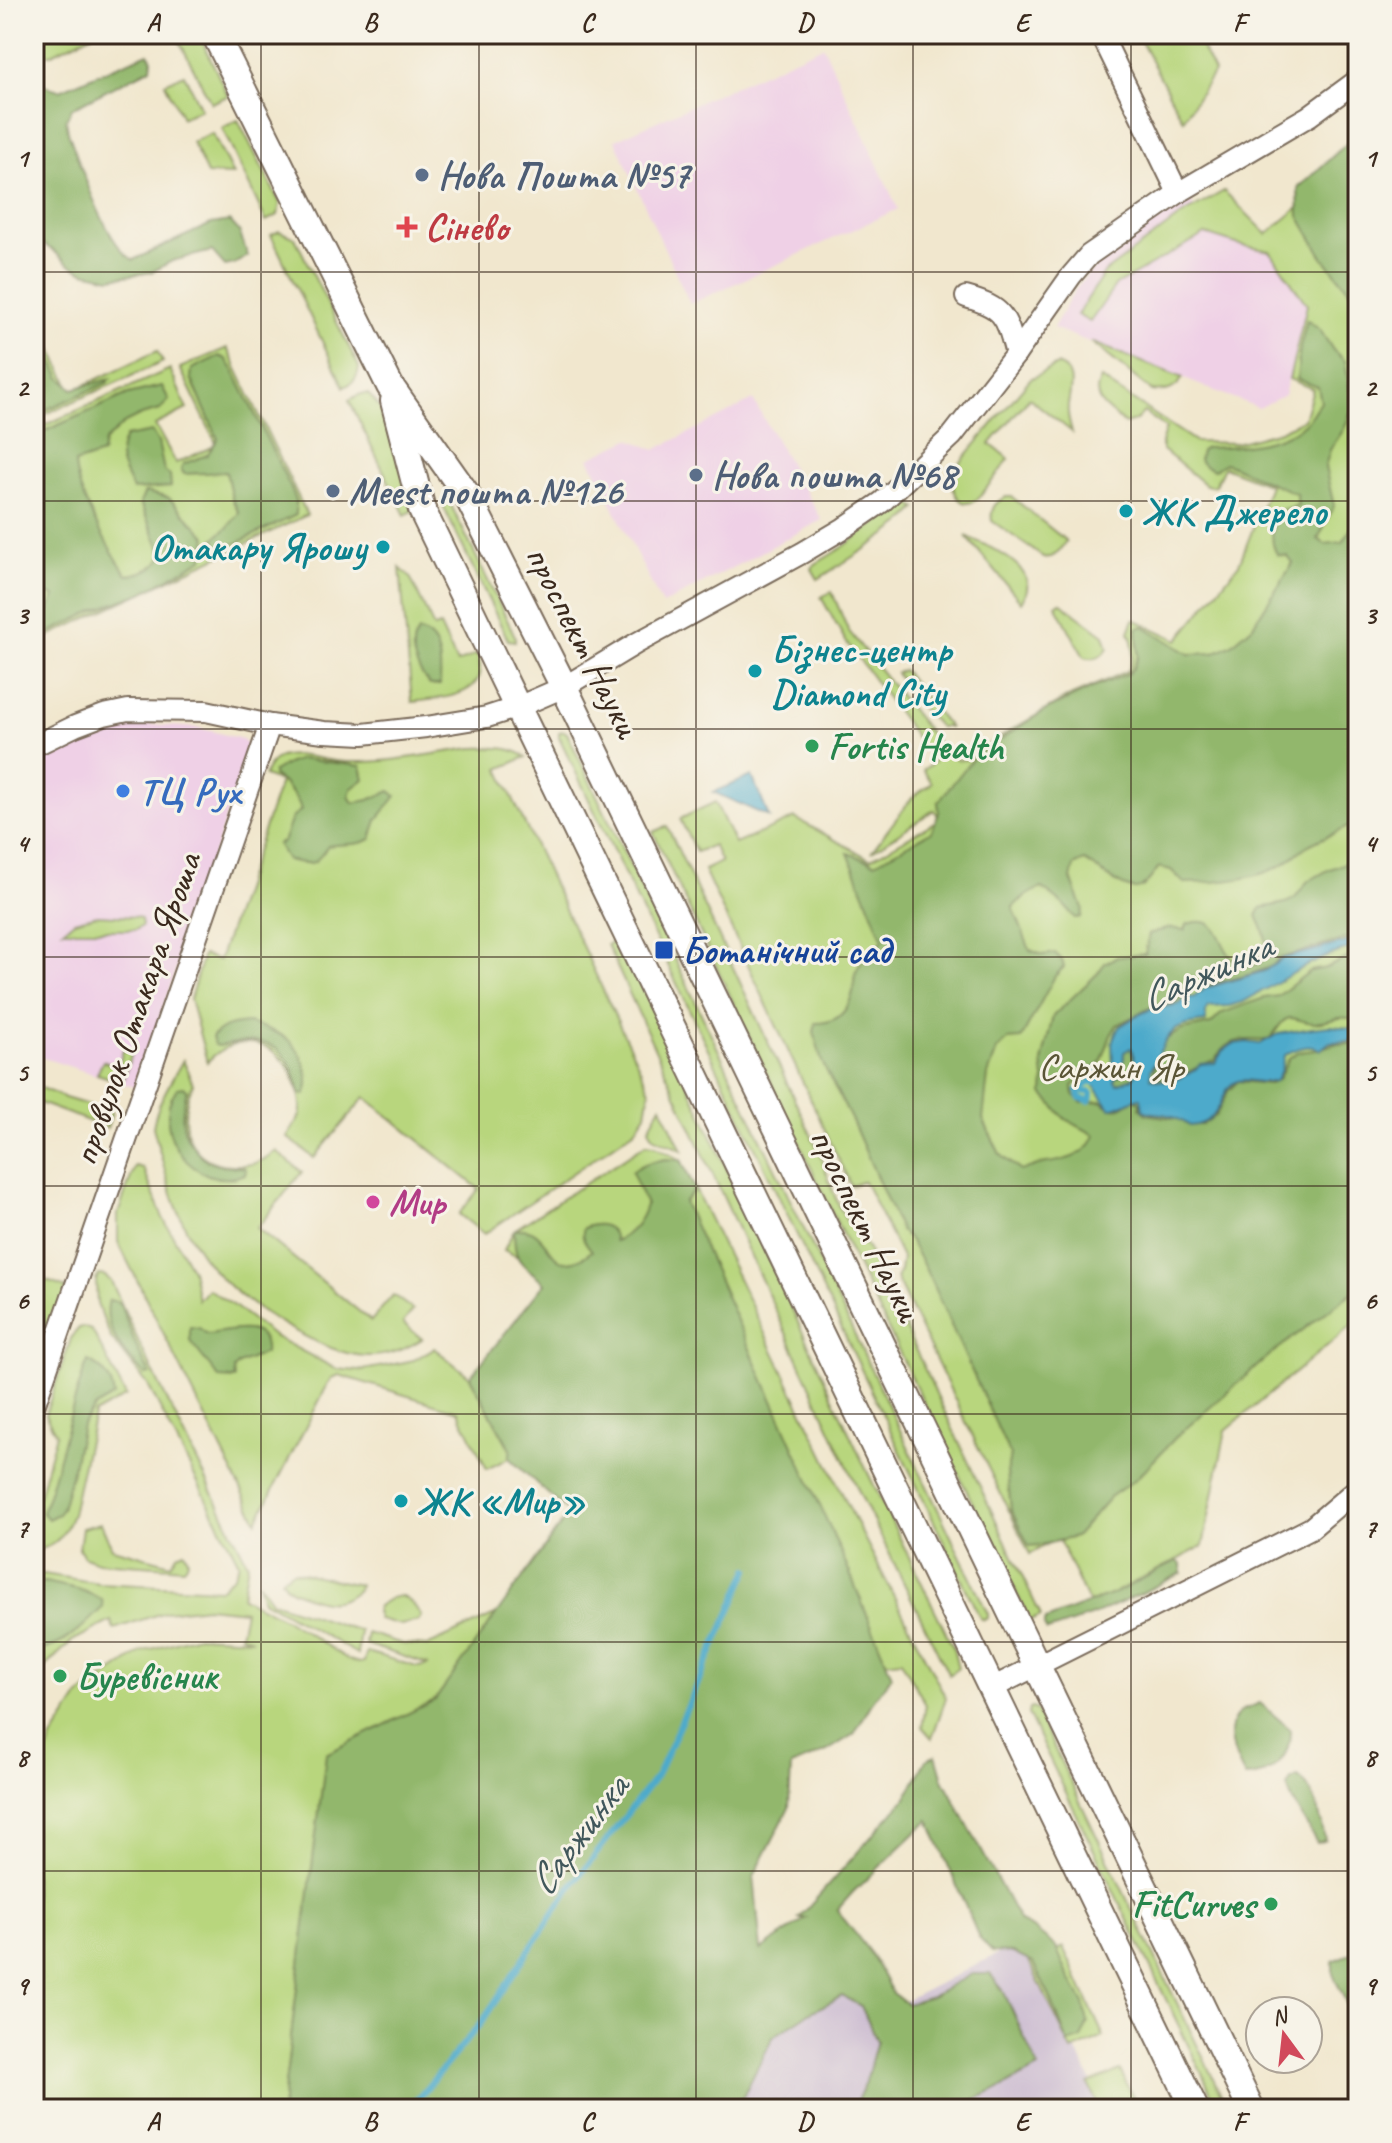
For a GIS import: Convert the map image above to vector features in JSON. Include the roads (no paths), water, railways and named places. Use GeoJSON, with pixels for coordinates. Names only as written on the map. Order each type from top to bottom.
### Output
{"type":"FeatureCollection","features":[{"type":"Feature","properties":{"kind":"main road","name":"проспект Науки"},"geometry":{"type":"LineString","coordinates":[[215,34],[390,386],[467,495],[564,687],[1251,2109]]}},
{"type":"Feature","properties":{"kind":"main road","name":"проспект Науки"},"geometry":{"type":"LineString","coordinates":[[390,386],[422,510],[1195,2109]]}},
{"type":"Feature","properties":{"kind":"street"},"geometry":{"type":"LineString","coordinates":[[1101,34],[1178,193]]}},
{"type":"Feature","properties":{"kind":"street"},"geometry":{"type":"LineString","coordinates":[[34,746],[75,726],[128,710],[206,711],[270,725],[363,734],[487,717],[564,687],[637,643],[802,553],[882,502],[952,436],[1089,255],[1178,193],[1297,123],[1358,80]]}},
{"type":"Feature","properties":{"kind":"street"},"geometry":{"type":"LineString","coordinates":[[966,297],[998,309],[1005,319],[1016,354]]}},
{"type":"Feature","properties":{"kind":"street","name":"провулок Отакара Яроша"},"geometry":{"type":"LineString","coordinates":[[34,1406],[270,725]]}},
{"type":"Feature","properties":{"kind":"street"},"geometry":{"type":"LineString","coordinates":[[992,1688],[1311,1528],[1358,1488]]}},
{"type":"Feature","properties":{"kind":"water"},"geometry":{"type":"Polygon","coordinates":[[[752,776],[769,817],[713,792],[752,776]]]}},
{"type":"Feature","properties":{"kind":"water"},"geometry":{"type":"Polygon","coordinates":[[[1358,939],[1358,946],[1308,965],[1243,1002],[1209,1007],[1206,1022],[1186,1025],[1169,1036],[1152,1066],[1151,1078],[1164,1081],[1177,1079],[1200,1064],[1215,1063],[1222,1052],[1233,1044],[1260,1044],[1278,1034],[1330,1026],[1358,1029],[1358,1041],[1330,1042],[1320,1050],[1307,1047],[1292,1051],[1284,1056],[1276,1081],[1242,1080],[1232,1084],[1216,1112],[1202,1123],[1190,1126],[1171,1116],[1143,1110],[1141,1098],[1110,1108],[1088,1077],[1097,1068],[1113,1068],[1112,1043],[1119,1027],[1149,1010],[1179,1004],[1206,988],[1264,971],[1284,958],[1358,939]],[[1131,1048],[1124,1052],[1123,1072],[1115,1081],[1117,1084],[1133,1078],[1138,1072],[1131,1048]]]}},
{"type":"Feature","properties":{"kind":"waterway","name":"Саржинка"},"geometry":{"type":"LineString","coordinates":[[1085,1092],[1092,1095],[1089,1101],[1080,1098],[1078,1090],[1091,1082],[1097,1084]]}},
{"type":"Feature","properties":{"kind":"waterway","name":"Саржинка"},"geometry":{"type":"LineString","coordinates":[[409,2109],[481,2023],[573,1884],[657,1775],[749,1569]]}},
{"type":"Feature","properties":{"kind":"place","name":"Нова Пошта №57"},"geometry":{"type":"Point","coordinates":[422,175]}},
{"type":"Feature","properties":{"kind":"place","name":"Сінево"},"geometry":{"type":"Point","coordinates":[407,227]}},
{"type":"Feature","properties":{"kind":"place","name":"Нова пошта №68"},"geometry":{"type":"Point","coordinates":[696,475]}},
{"type":"Feature","properties":{"kind":"place","name":"Meest пошта №126"},"geometry":{"type":"Point","coordinates":[333,491]}},
{"type":"Feature","properties":{"kind":"place","name":"ЖК Джерело"},"geometry":{"type":"Point","coordinates":[1126,511]}},
{"type":"Feature","properties":{"kind":"place","name":"Отакару Ярошу"},"geometry":{"type":"Point","coordinates":[383,547]}},
{"type":"Feature","properties":{"kind":"place","name":"Бізнес-центр Diamond City"},"geometry":{"type":"Point","coordinates":[755,671]}},
{"type":"Feature","properties":{"kind":"place","name":"Fortis Health"},"geometry":{"type":"Point","coordinates":[812,746]}},
{"type":"Feature","properties":{"kind":"place","name":"ТЦ Рух"},"geometry":{"type":"Point","coordinates":[123,791]}},
{"type":"Feature","properties":{"kind":"place","name":"Ботанічний сад"},"geometry":{"type":"Point","coordinates":[664,950]}},
{"type":"Feature","properties":{"kind":"place","name":"Мир"},"geometry":{"type":"Point","coordinates":[373,1202]}},
{"type":"Feature","properties":{"kind":"place","name":"ЖК «Мир»"},"geometry":{"type":"Point","coordinates":[401,1501]}},
{"type":"Feature","properties":{"kind":"place","name":"Буревісник"},"geometry":{"type":"Point","coordinates":[60,1676]}},
{"type":"Feature","properties":{"kind":"place","name":"FitCurves"},"geometry":{"type":"Point","coordinates":[1271,1904]}},
{"type":"Feature","properties":{"kind":"park label","name":"Саржин Яр"},"geometry":{"type":"Point","coordinates":[1111,1066]}}]}
